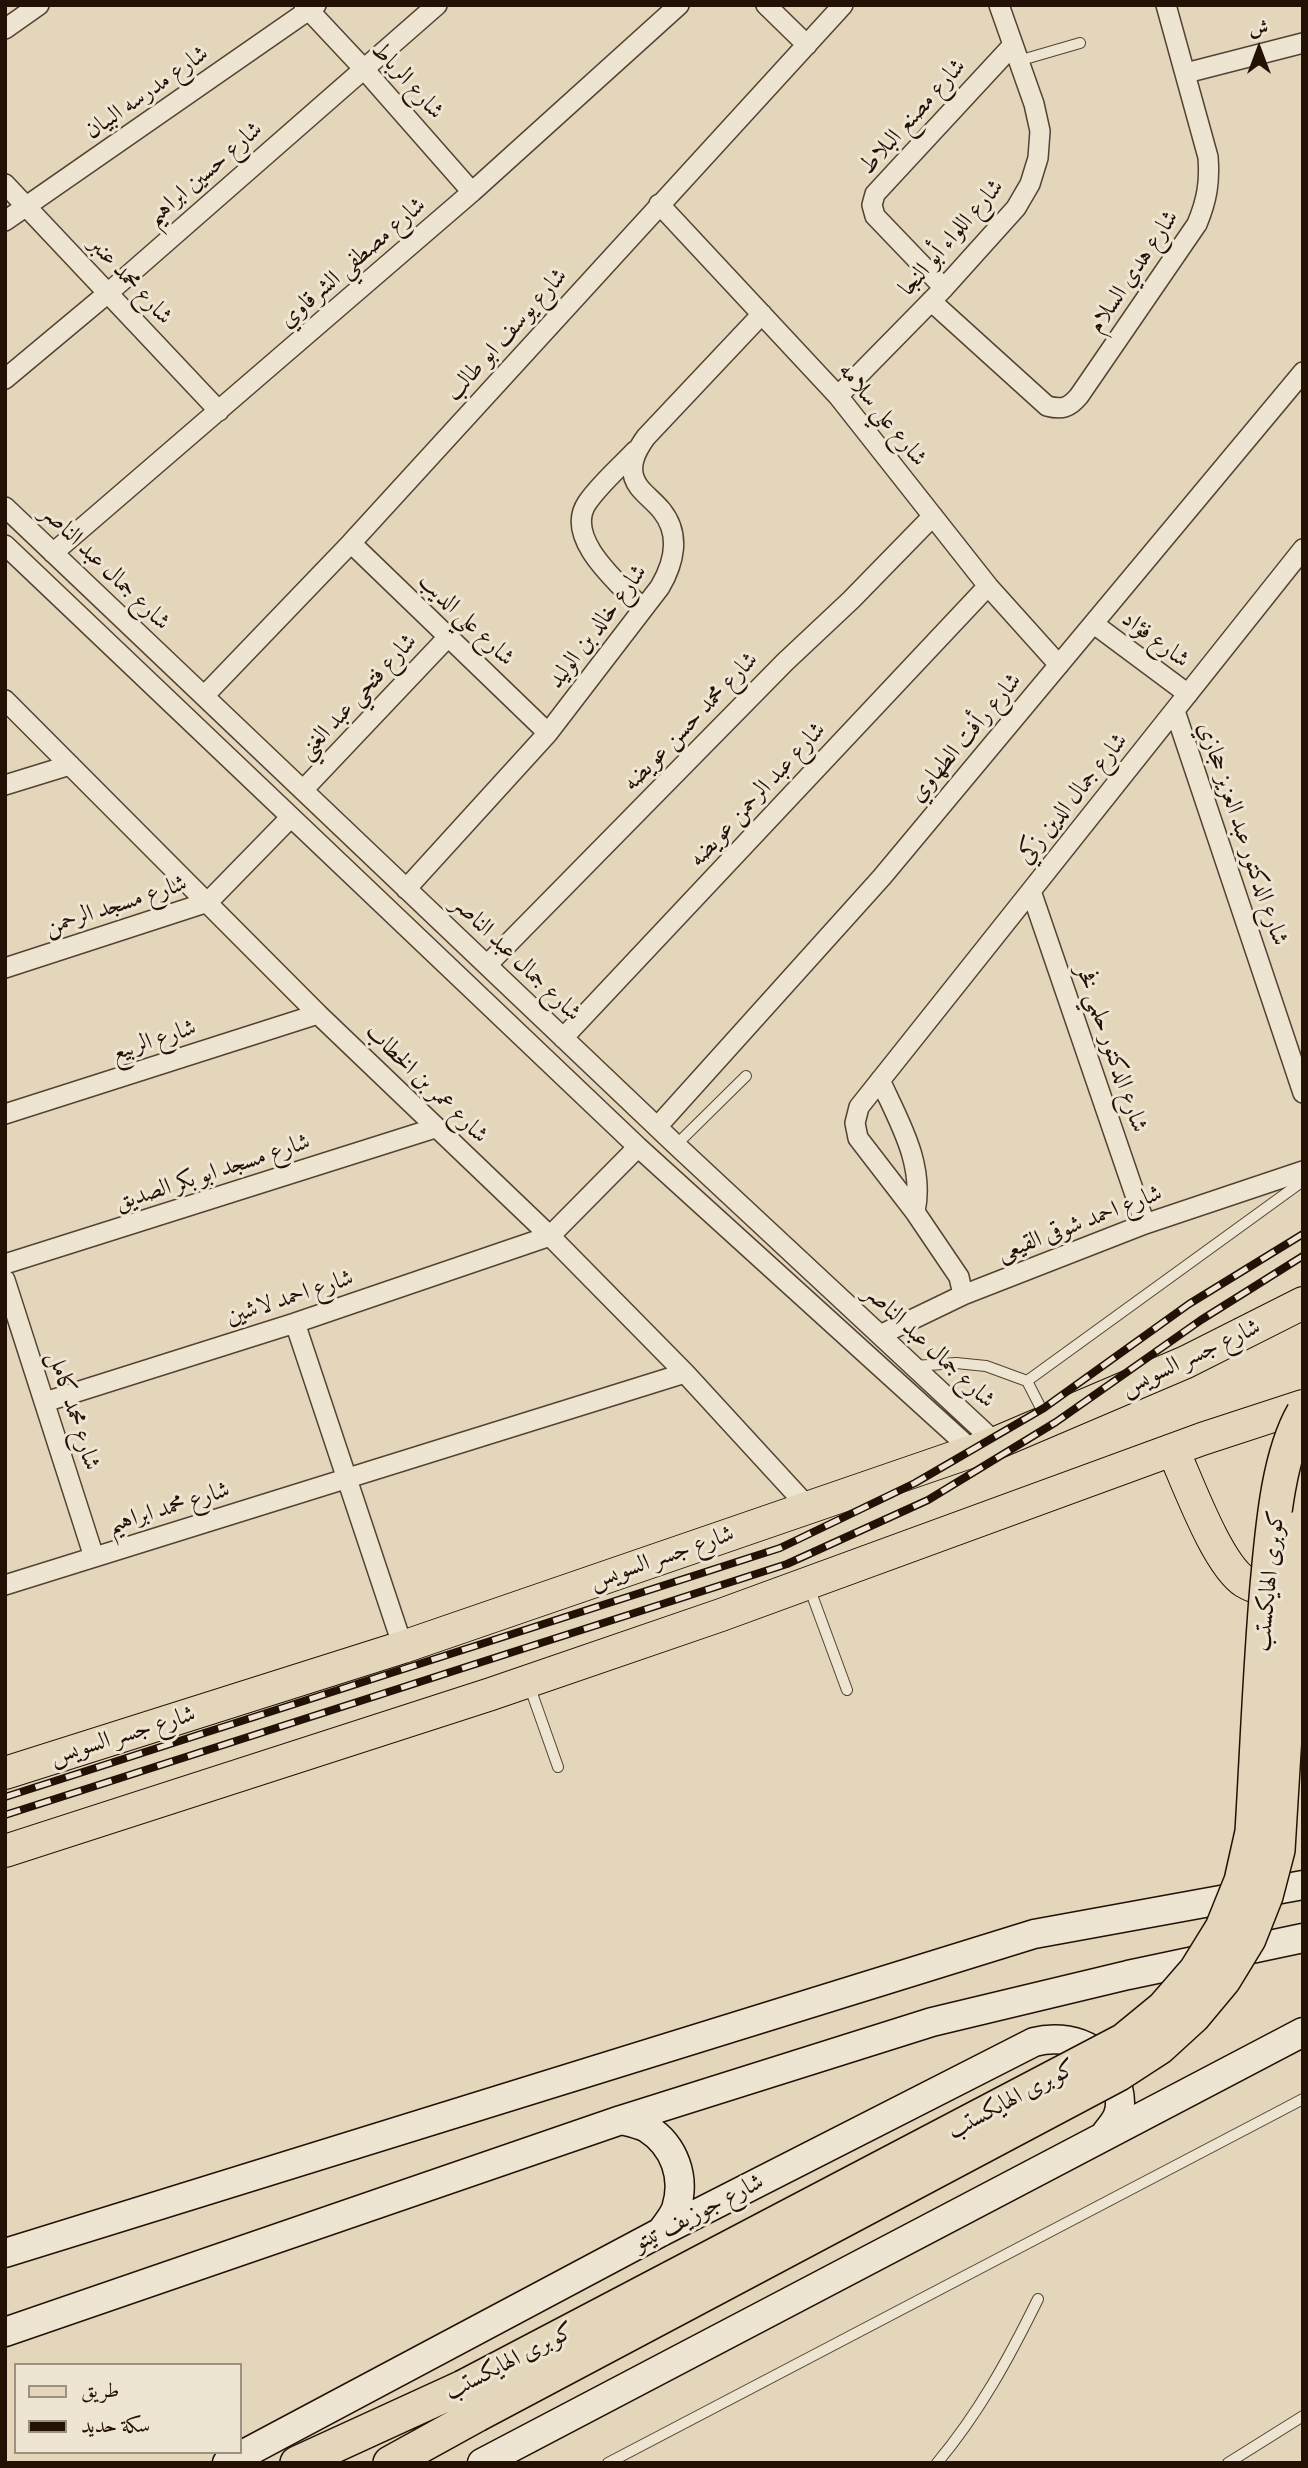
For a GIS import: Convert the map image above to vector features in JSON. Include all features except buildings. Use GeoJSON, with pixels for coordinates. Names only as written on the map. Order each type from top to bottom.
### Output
{"type":"FeatureCollection","features":[{"type":"Feature","properties":{"kind":"highway","name":"كوبرى الهايكستب"},"geometry":{"type":"LineString","coordinates":[[297,2463],[463,2387],[1080,2064],[1124,2040],[1163,2008],[1196,1970],[1222,1928],[1241,1881],[1252,1832],[1272,1526],[1284,1467],[1296,1425],[1303,1413]]}},
{"type":"Feature","properties":{"kind":"highway","name":"كوبرى الهايكستب"},"geometry":{"type":"LineString","coordinates":[[390,2463],[1119,2074],[1159,2048],[1194,2016],[1224,1980],[1249,1939],[1266,1896],[1278,1850],[1294,1584],[1303,1525]]}},
{"type":"Feature","properties":{"kind":"main road","name":"شارع جسر السويس"},"geometry":{"type":"LineString","coordinates":[[5,1773],[402,1647],[984,1447],[1186,1362],[1303,1303]]}},
{"type":"Feature","properties":{"kind":"main road"},"geometry":{"type":"LineString","coordinates":[[5,1851],[527,1681],[807,1584],[1248,1422],[1303,1406]]}},
{"type":"Feature","properties":{"kind":"main road"},"geometry":{"type":"LineString","coordinates":[[1173,1450],[1220,1553],[1231,1570],[1247,1584],[1303,1601]]}},
{"type":"Feature","properties":{"kind":"main road"},"geometry":{"type":"LineString","coordinates":[[5,2253],[1034,1934],[1303,1885]]}},
{"type":"Feature","properties":{"kind":"main road"},"geometry":{"type":"LineString","coordinates":[[5,2332],[621,2120],[932,2022],[1128,1975],[1303,1938]]}},
{"type":"Feature","properties":{"kind":"main road"},"geometry":{"type":"LineString","coordinates":[[482,2463],[1106,2133],[1303,2032]]}},
{"type":"Feature","properties":{"kind":"main road","name":"شارع جوزيف تيتو"},"geometry":{"type":"LineString","coordinates":[[227,2463],[661,2232],[1034,2042],[1063,2038],[1091,2049],[1103,2058],[1118,2084],[1119,2114],[1106,2133]]}},
{"type":"Feature","properties":{"kind":"main road"},"geometry":{"type":"LineString","coordinates":[[621,2120],[645,2127],[664,2142],[677,2163],[681,2187],[675,2211],[661,2232]]}},
{"type":"Feature","properties":{"kind":"street"},"geometry":{"type":"LineString","coordinates":[[5,29],[39,5]]}},
{"type":"Feature","properties":{"kind":"street","name":"شارع حسين ابراهيم"},"geometry":{"type":"LineString","coordinates":[[5,379],[108,293],[437,5]]}},
{"type":"Feature","properties":{"kind":"street","name":"شارع مصطفي الشرقاوي"},"geometry":{"type":"LineString","coordinates":[[53,553],[472,192],[679,5]]}},
{"type":"Feature","properties":{"kind":"street"},"geometry":{"type":"LineString","coordinates":[[766,5],[807,46]]}},
{"type":"Feature","properties":{"kind":"street","name":"شارع يوسف ابو طالب"},"geometry":{"type":"LineString","coordinates":[[204,696],[351,543],[843,5]]}},
{"type":"Feature","properties":{"kind":"street","name":"شارع اللواء أبو النجا"},"geometry":{"type":"LineString","coordinates":[[838,396],[938,294],[1016,208],[1030,184],[1038,158],[1040,131],[1034,104],[999,5]]}},
{"type":"Feature","properties":{"kind":"street","name":"شارع هدي السلام"},"geometry":{"type":"LineString","coordinates":[[1079,396],[1197,224],[1206,203],[1210,180],[1208,157],[1166,5]]}},
{"type":"Feature","properties":{"kind":"street","name":"شارع الرباط"},"geometry":{"type":"LineString","coordinates":[[309,7],[472,192]]}},
{"type":"Feature","properties":{"kind":"street","name":"شارع مدرسه البيان"},"geometry":{"type":"LineString","coordinates":[[5,221],[309,7]]}},
{"type":"Feature","properties":{"kind":"street"},"geometry":{"type":"LineString","coordinates":[[1186,73],[1303,43]]}},
{"type":"Feature","properties":{"kind":"street","name":"شارع مصنع البلاط"},"geometry":{"type":"LineString","coordinates":[[1016,53],[875,194],[872,205],[875,216],[938,294],[1047,406],[1059,410],[1071,405],[1079,396]]}},
{"type":"Feature","properties":{"kind":"street","name":"شارع محمد عنبر"},"geometry":{"type":"LineString","coordinates":[[5,184],[219,411]]}},
{"type":"Feature","properties":{"kind":"street","name":"شارع علي سلامه"},"geometry":{"type":"LineString","coordinates":[[659,204],[838,396],[988,586],[1059,665]]}},
{"type":"Feature","properties":{"kind":"street"},"geometry":{"type":"LineString","coordinates":[[643,609],[588,549],[581,527],[586,505],[762,314]]}},
{"type":"Feature","properties":{"kind":"street","name":"شارع رأفت الطهاوي"},"geometry":{"type":"LineString","coordinates":[[657,1127],[882,877],[1303,372]]}},
{"type":"Feature","properties":{"kind":"street","name":"شارع خالد بن الوليد"},"geometry":{"type":"LineString","coordinates":[[406,889],[548,733],[670,570],[674,551],[672,531],[664,513],[638,486],[632,469],[635,452]]}},
{"type":"Feature","properties":{"kind":"street","name":"شارع جمال عبد الناصر"},"geometry":{"type":"LineString","coordinates":[[5,507],[676,1145],[880,1335],[912,1366],[984,1447]]}},
{"type":"Feature","properties":{"kind":"street","name":"شارع محمد حسن عويضه"},"geometry":{"type":"LineString","coordinates":[[487,965],[785,662],[851,600],[933,516]]}},
{"type":"Feature","properties":{"kind":"street","name":"شارع علي الديب"},"geometry":{"type":"LineString","coordinates":[[351,543],[548,733]]}},
{"type":"Feature","properties":{"kind":"street","name":"شارع جمال عبد الناصر"},"geometry":{"type":"LineString","coordinates":[[5,545],[638,1147],[984,1447]]}},
{"type":"Feature","properties":{"kind":"street","name":"شارع جمال الدين زكي"},"geometry":{"type":"LineString","coordinates":[[964,1295],[959,1277],[915,1212],[858,1138],[855,1123],[859,1107],[1303,549]]}},
{"type":"Feature","properties":{"kind":"street","name":"شارع عبد الرحمن عويضه"},"geometry":{"type":"LineString","coordinates":[[564,1038],[988,586]]}},
{"type":"Feature","properties":{"kind":"street","name":"شارع فؤاد"},"geometry":{"type":"LineString","coordinates":[[1094,624],[1188,694]]}},
{"type":"Feature","properties":{"kind":"street","name":"شارع فتحي عبد الغني"},"geometry":{"type":"LineString","coordinates":[[303,790],[448,636]]}},
{"type":"Feature","properties":{"kind":"street","name":"شارع عمر بن الخطاب"},"geometry":{"type":"LineString","coordinates":[[5,700],[318,1014],[550,1236],[685,1373],[809,1508]]}},
{"type":"Feature","properties":{"kind":"street","name":"شارع الدكتور عبد العزيز حجازي"},"geometry":{"type":"LineString","coordinates":[[1175,711],[1303,1093]]}},
{"type":"Feature","properties":{"kind":"street"},"geometry":{"type":"LineString","coordinates":[[5,785],[70,765]]}},
{"type":"Feature","properties":{"kind":"street","name":"شارع مسجد الرحمن"},"geometry":{"type":"LineString","coordinates":[[5,968],[208,902],[291,817]]}},
{"type":"Feature","properties":{"kind":"street","name":"شارع الدكتور حلمي فخر"},"geometry":{"type":"LineString","coordinates":[[1031,891],[1145,1224]]}},
{"type":"Feature","properties":{"kind":"street","name":"شارع الربيع"},"geometry":{"type":"LineString","coordinates":[[5,1114],[318,1014]]}},
{"type":"Feature","properties":{"kind":"street"},"geometry":{"type":"LineString","coordinates":[[880,1080],[916,1166],[918,1196],[915,1212]]}},
{"type":"Feature","properties":{"kind":"street","name":"شارع مسجد ابو بكر الصديق"},"geometry":{"type":"LineString","coordinates":[[5,1264],[435,1128]]}},
{"type":"Feature","properties":{"kind":"street"},"geometry":{"type":"LineString","coordinates":[[550,1236],[638,1147]]}},
{"type":"Feature","properties":{"kind":"street","name":"شارع احمد شوقى القيعى"},"geometry":{"type":"LineString","coordinates":[[880,1335],[964,1295],[1145,1224],[1303,1171]]}},
{"type":"Feature","properties":{"kind":"street","name":"شارع احمد لاشين"},"geometry":{"type":"LineString","coordinates":[[45,1402],[295,1323],[550,1236]]}},
{"type":"Feature","properties":{"kind":"street","name":"شارع محمد كامل"},"geometry":{"type":"LineString","coordinates":[[5,1280],[94,1557]]}},
{"type":"Feature","properties":{"kind":"street"},"geometry":{"type":"LineString","coordinates":[[295,1323],[402,1647]]}},
{"type":"Feature","properties":{"kind":"street","name":"شارع محمد ابراهيم"},"geometry":{"type":"LineString","coordinates":[[5,1585],[685,1373]]}},
{"type":"Feature","properties":{"kind":"lane"},"geometry":{"type":"LineString","coordinates":[[1016,53],[1080,43]]}},
{"type":"Feature","properties":{"kind":"lane"},"geometry":{"type":"LineString","coordinates":[[676,1145],[746,1076]]}},
{"type":"Feature","properties":{"kind":"lane"},"geometry":{"type":"LineString","coordinates":[[1027,1381],[1303,1181]]}},
{"type":"Feature","properties":{"kind":"lane"},"geometry":{"type":"LineString","coordinates":[[912,1366],[956,1363],[986,1366],[1027,1381],[1048,1422]]}},
{"type":"Feature","properties":{"kind":"lane"},"geometry":{"type":"LineString","coordinates":[[807,1584],[847,1690]]}},
{"type":"Feature","properties":{"kind":"lane"},"geometry":{"type":"LineString","coordinates":[[527,1681],[558,1767]]}},
{"type":"Feature","properties":{"kind":"lane"},"geometry":{"type":"LineString","coordinates":[[608,2463],[1303,2099]]}},
{"type":"Feature","properties":{"kind":"lane"},"geometry":{"type":"LineString","coordinates":[[937,2463],[988,2395],[1038,2299]]}},
{"type":"Feature","properties":{"kind":"lane"},"geometry":{"type":"LineString","coordinates":[[1228,2463],[1303,2416]]}},
{"type":"Feature","properties":{"kind":"railway"},"geometry":{"type":"LineString","coordinates":[[5,1797],[780,1548],[915,1483],[1044,1408],[1189,1304],[1303,1234]]}},
{"type":"Feature","properties":{"kind":"railway"},"geometry":{"type":"LineString","coordinates":[[5,1815],[787,1564],[928,1500],[1056,1422],[1201,1320],[1303,1256]]}}]}
